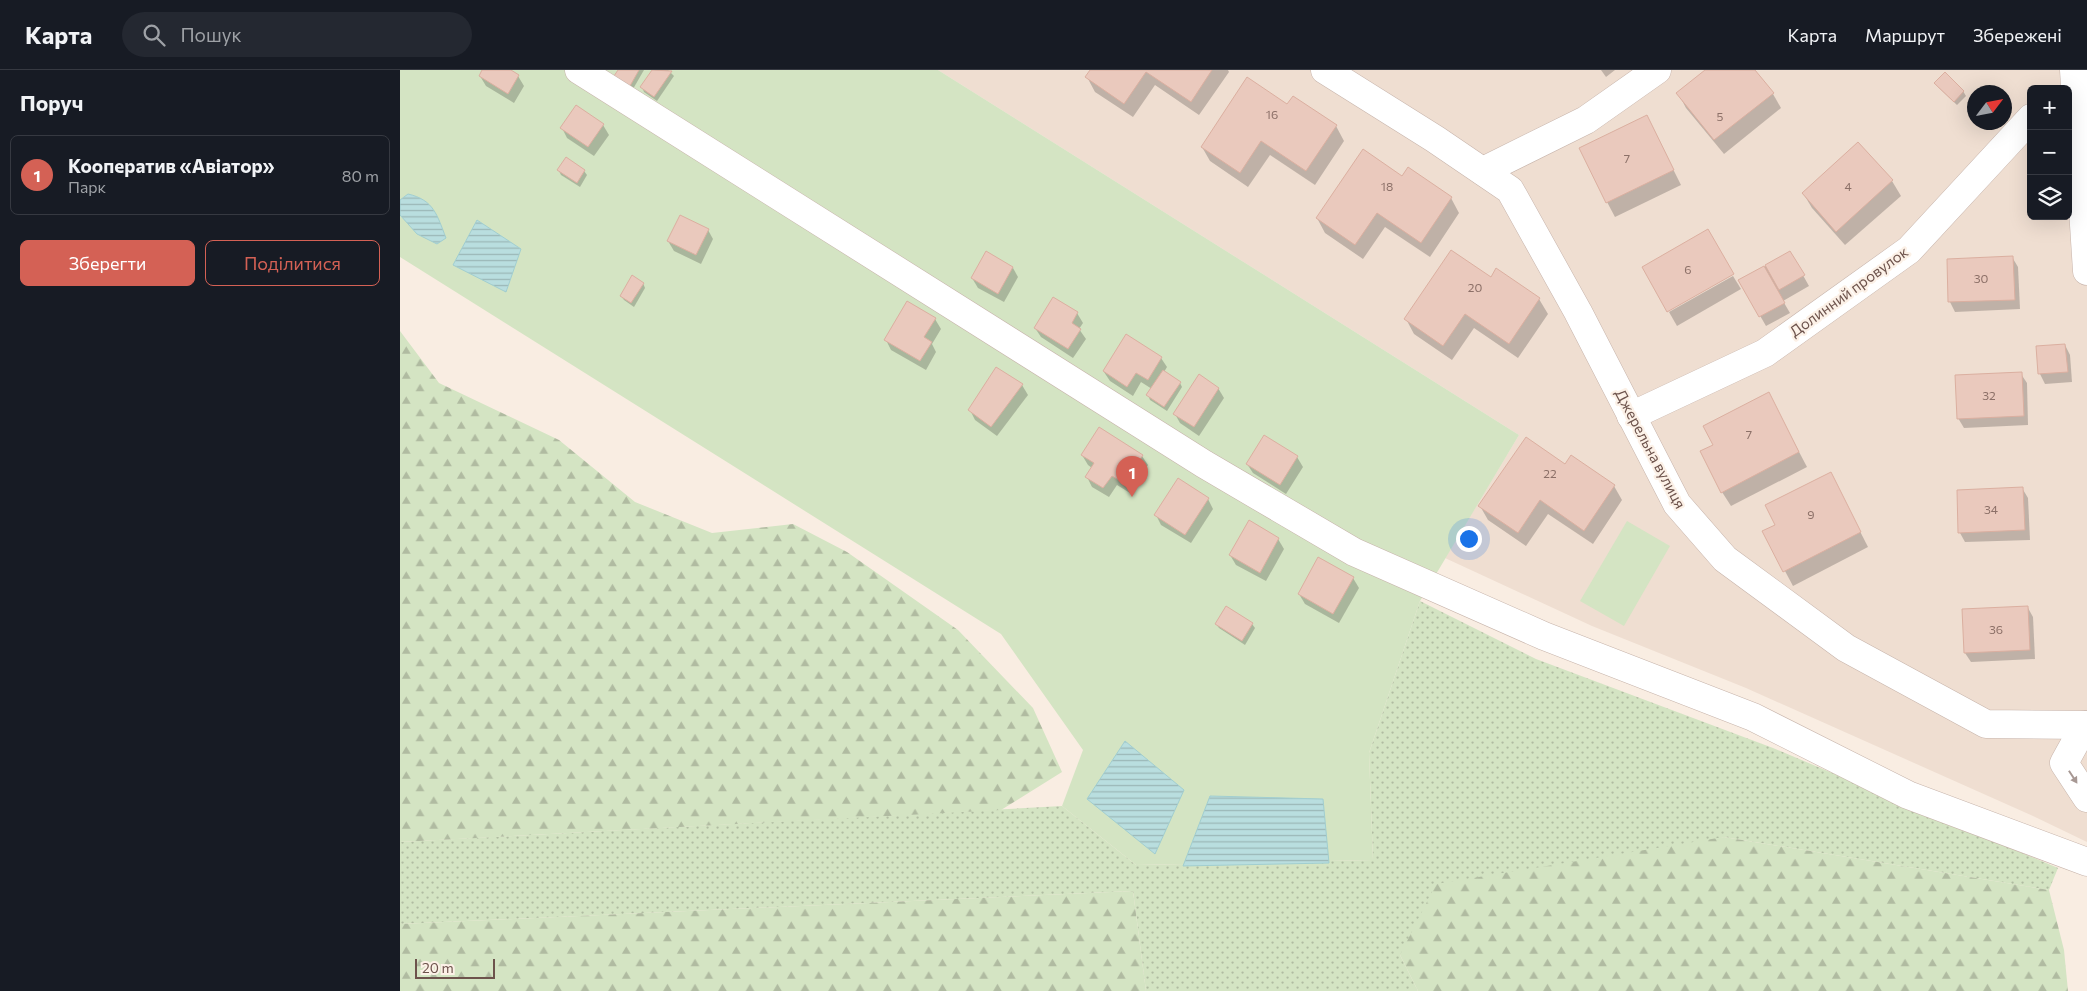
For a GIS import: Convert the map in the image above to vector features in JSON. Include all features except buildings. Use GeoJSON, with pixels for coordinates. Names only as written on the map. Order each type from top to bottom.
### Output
{"type":"FeatureCollection","features":[{"type":"Feature","properties":{"kind":"street"},"geometry":{"type":"LineString","coordinates":[[579,70],[1204,464],[1354,552],[1544,636],[1753,717],[1908,794],[2087,862]]}},
{"type":"Feature","properties":{"kind":"street","name":"Джерельна вулиця"},"geometry":{"type":"LineString","coordinates":[[1325,70],[1510,190],[1578,312],[1677,504],[1725,559],[1846,648],[1986,724],[2086,725]]}},
{"type":"Feature","properties":{"kind":"street"},"geometry":{"type":"LineString","coordinates":[[1483,172],[1586,120],[1657,70]]}},
{"type":"Feature","properties":{"kind":"street"},"geometry":{"type":"LineString","coordinates":[[2061,85],[2074,70]]}},
{"type":"Feature","properties":{"kind":"street"},"geometry":{"type":"LineString","coordinates":[[2074,70],[2087,271]]}},
{"type":"Feature","properties":{"kind":"street","name":"Долинний провулок"},"geometry":{"type":"LineString","coordinates":[[1631,416],[1765,353],[1909,250],[2027,122]]}},
{"type":"Feature","properties":{"kind":"street"},"geometry":{"type":"LineString","coordinates":[[2086,725],[2064,763],[2087,798]]}},
{"type":"Feature","properties":{"kind":"shaded area"},"geometry":{"type":"Polygon","coordinates":[[[938,70],[2087,70],[2087,842],[1746,688],[1592,626],[1445,558],[1519,435],[938,70]]]}},
{"type":"Feature","properties":{"kind":"green space"},"geometry":{"type":"Polygon","coordinates":[[[400,70],[938,70],[1519,435],[1420,601],[1369,753],[1373,860],[1136,865],[1062,806],[1083,750],[1001,634],[400,257],[400,70]]]}},
{"type":"Feature","properties":{"kind":"green space"},"geometry":{"type":"Polygon","coordinates":[[[400,331],[439,383],[559,440],[635,502],[712,533],[793,524],[847,552],[958,630],[1033,708],[1062,772],[1001,810],[400,842],[400,331]]]}},
{"type":"Feature","properties":{"kind":"green space"},"geometry":{"type":"Polygon","coordinates":[[[1627,521],[1670,546],[1624,626],[1580,601],[1627,521]]]}},
{"type":"Feature","properties":{"kind":"green space"},"geometry":{"type":"Polygon","coordinates":[[[1420,601],[1536,659],[1773,748],[2058,868],[2049,890],[1724,837],[1400,955],[1418,991],[1146,991],[1133,891],[400,924],[400,842],[1062,806],[1136,865],[1373,860],[1369,753],[1420,601]]]}},
{"type":"Feature","properties":{"kind":"green space"},"geometry":{"type":"Polygon","coordinates":[[[1724,837],[2049,890],[2064,950],[2068,991],[1418,991],[1400,955],[1436,884],[1724,837]]]}},
{"type":"Feature","properties":{"kind":"green space"},"geometry":{"type":"Polygon","coordinates":[[[1133,891],[1146,991],[400,991],[400,924],[1133,891]]]}},
{"type":"Feature","properties":{"kind":"water"},"geometry":{"type":"Polygon","coordinates":[[[408,194],[429,204],[437,216],[446,238],[437,244],[417,234],[400,215],[400,200],[408,194]]]}},
{"type":"Feature","properties":{"kind":"water"},"geometry":{"type":"Polygon","coordinates":[[[477,220],[521,249],[506,292],[453,265],[477,220]]]}},
{"type":"Feature","properties":{"kind":"water"},"geometry":{"type":"Polygon","coordinates":[[[1125,741],[1184,790],[1155,854],[1087,799],[1125,741]]]}},
{"type":"Feature","properties":{"kind":"water"},"geometry":{"type":"Polygon","coordinates":[[[1210,796],[1323,799],[1329,863],[1183,866],[1210,796]]]}},
{"type":"Feature","properties":{"kind":"place","name":"Кооператив «Авіатор»"},"geometry":{"type":"Point","coordinates":[1132,497]}}]}
